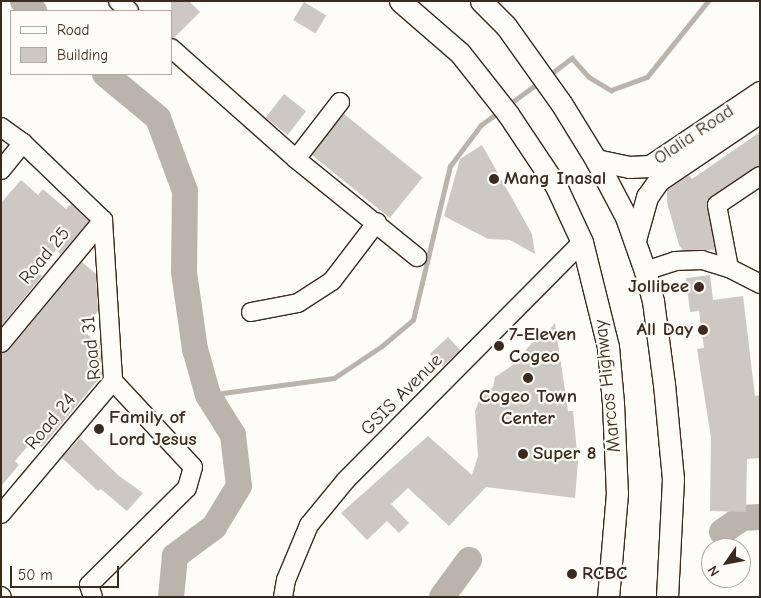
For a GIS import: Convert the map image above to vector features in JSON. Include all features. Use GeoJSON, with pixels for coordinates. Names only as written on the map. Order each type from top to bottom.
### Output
{"type":"FeatureCollection","features":[{"type":"Feature","properties":{"kind":"main road","name":"Marcos Highway"},"geometry":{"type":"LineString","coordinates":[[400,1],[460,54],[490,90],[556,186],[582,242],[608,347],[613,403],[617,493],[608,597]]}},
{"type":"Feature","properties":{"kind":"main road"},"geometry":{"type":"LineString","coordinates":[[481,1],[506,26],[545,81],[596,160],[635,240],[645,271],[653,301],[664,384],[673,479],[667,597]]}},
{"type":"Feature","properties":{"kind":"main road","name":"Olalia Road"},"geometry":{"type":"LineString","coordinates":[[596,160],[628,167],[650,166],[760,92]]}},
{"type":"Feature","properties":{"kind":"main road","name":"Olalia Road"},"geometry":{"type":"LineString","coordinates":[[635,240],[647,197],[659,180],[760,112]]}},
{"type":"Feature","properties":{"kind":"street"},"geometry":{"type":"LineString","coordinates":[[118,1],[128,10]]}},
{"type":"Feature","properties":{"kind":"street"},"geometry":{"type":"LineString","coordinates":[[172,49],[296,159],[377,222],[417,257]]}},
{"type":"Feature","properties":{"kind":"street"},"geometry":{"type":"LineString","coordinates":[[296,159],[340,102]]}},
{"type":"Feature","properties":{"kind":"street"},"geometry":{"type":"LineString","coordinates":[[1,127],[23,143],[103,220]]}},
{"type":"Feature","properties":{"kind":"street"},"geometry":{"type":"LineString","coordinates":[[1,170],[23,143]]}},
{"type":"Feature","properties":{"kind":"street"},"geometry":{"type":"LineString","coordinates":[[729,268],[717,205],[760,176]]}},
{"type":"Feature","properties":{"kind":"street","name":"Road 25"},"geometry":{"type":"LineString","coordinates":[[1,343],[103,220]]}},
{"type":"Feature","properties":{"kind":"street","name":"Road 31"},"geometry":{"type":"LineString","coordinates":[[87,593],[187,488],[193,467],[113,382],[103,220]]}},
{"type":"Feature","properties":{"kind":"street"},"geometry":{"type":"LineString","coordinates":[[251,312],[298,303],[332,281],[377,222]]}},
{"type":"Feature","properties":{"kind":"street","name":"GSIS Avenue"},"geometry":{"type":"LineString","coordinates":[[283,597],[286,580],[309,525],[340,488],[582,242]]}},
{"type":"Feature","properties":{"kind":"street"},"geometry":{"type":"LineString","coordinates":[[645,271],[675,261],[702,260],[729,268],[760,284]]}},
{"type":"Feature","properties":{"kind":"street","name":"Road 24"},"geometry":{"type":"LineString","coordinates":[[1,514],[113,382]]}},
{"type":"Feature","properties":{"kind":"building"},"geometry":{"type":"Polygon","coordinates":[[[171,1],[189,1],[200,12],[172,38],[171,1]]]}},
{"type":"Feature","properties":{"kind":"building"},"geometry":{"type":"Polygon","coordinates":[[[304,2],[326,15],[315,33],[293,20],[304,2]]]}},
{"type":"Feature","properties":{"kind":"building"},"geometry":{"type":"Polygon","coordinates":[[[284,94],[306,111],[288,135],[266,118],[284,94]]]}},
{"type":"Feature","properties":{"kind":"building"},"geometry":{"type":"Polygon","coordinates":[[[344,114],[422,178],[390,218],[311,154],[344,114]]]}},
{"type":"Feature","properties":{"kind":"building"},"geometry":{"type":"Polygon","coordinates":[[[760,132],[760,165],[707,201],[715,250],[683,250],[679,245],[667,202],[667,190],[689,175],[692,179],[760,132]]]}},
{"type":"Feature","properties":{"kind":"building"},"geometry":{"type":"Polygon","coordinates":[[[482,145],[532,234],[535,254],[510,240],[488,239],[444,216],[460,159],[482,145]]]}},
{"type":"Feature","properties":{"kind":"building"},"geometry":{"type":"Polygon","coordinates":[[[21,180],[38,195],[43,189],[66,209],[71,204],[89,221],[61,254],[56,250],[37,272],[42,276],[1,326],[1,203],[21,180]]]}},
{"type":"Feature","properties":{"kind":"building"},"geometry":{"type":"Polygon","coordinates":[[[82,262],[96,274],[98,311],[82,330],[100,345],[102,375],[42,447],[33,440],[15,461],[19,465],[1,486],[1,353],[9,350],[82,262]]]}},
{"type":"Feature","properties":{"kind":"building"},"geometry":{"type":"Polygon","coordinates":[[[710,275],[713,300],[743,296],[755,396],[760,395],[760,458],[747,459],[746,512],[710,511],[711,438],[697,349],[704,348],[699,311],[690,312],[686,278],[710,275]]]}},
{"type":"Feature","properties":{"kind":"building"},"geometry":{"type":"Polygon","coordinates":[[[555,323],[568,411],[573,411],[578,462],[575,498],[486,487],[449,526],[408,488],[391,504],[409,523],[399,533],[387,521],[367,540],[341,513],[428,436],[472,475],[478,456],[475,411],[479,401],[493,387],[495,377],[513,365],[537,337],[544,337],[555,323]]]}},
{"type":"Feature","properties":{"kind":"building"},"geometry":{"type":"Polygon","coordinates":[[[448,337],[460,350],[442,367],[430,354],[448,337]]]}},
{"type":"Feature","properties":{"kind":"building"},"geometry":{"type":"Polygon","coordinates":[[[80,438],[119,476],[143,493],[127,511],[101,489],[98,491],[62,458],[80,438]]]}},
{"type":"Feature","properties":{"kind":"waterway"},"geometry":{"type":"LineString","coordinates":[[23,1],[33,10]]}},
{"type":"Feature","properties":{"kind":"waterway"},"geometry":{"type":"LineString","coordinates":[[548,76],[572,58],[589,77],[611,90],[647,77],[708,1]]}},
{"type":"Feature","properties":{"kind":"waterway"},"geometry":{"type":"LineString","coordinates":[[106,75],[158,118],[185,191],[184,272],[195,349],[208,395],[233,435],[239,486],[214,527],[175,556],[171,597]]}},
{"type":"Feature","properties":{"kind":"waterway"},"geometry":{"type":"LineString","coordinates":[[508,105],[540,82]]}},
{"type":"Feature","properties":{"kind":"waterway"},"geometry":{"type":"LineString","coordinates":[[208,395],[334,378],[382,346],[413,320],[450,166],[481,125],[500,111]]}},
{"type":"Feature","properties":{"kind":"waterway"},"geometry":{"type":"LineString","coordinates":[[722,532],[742,518],[760,517]]}},
{"type":"Feature","properties":{"kind":"waterway"},"geometry":{"type":"LineString","coordinates":[[442,597],[469,560]]}},
{"type":"Feature","properties":{"kind":"place","name":"Mang Inasal"},"geometry":{"type":"Point","coordinates":[494,179]}},
{"type":"Feature","properties":{"kind":"place","name":"Jollibee"},"geometry":{"type":"Point","coordinates":[699,287]}},
{"type":"Feature","properties":{"kind":"place","name":"All Day"},"geometry":{"type":"Point","coordinates":[703,330]}},
{"type":"Feature","properties":{"kind":"place","name":"7-Eleven Cogeo"},"geometry":{"type":"Point","coordinates":[499,346]}},
{"type":"Feature","properties":{"kind":"place","name":"Cogeo Town Center"},"geometry":{"type":"Point","coordinates":[528,378]}},
{"type":"Feature","properties":{"kind":"place","name":"Family of Lord Jesus"},"geometry":{"type":"Point","coordinates":[99,429]}},
{"type":"Feature","properties":{"kind":"place","name":"Super 8"},"geometry":{"type":"Point","coordinates":[523,454]}},
{"type":"Feature","properties":{"kind":"place","name":"RCBC"},"geometry":{"type":"Point","coordinates":[572,574]}}]}
